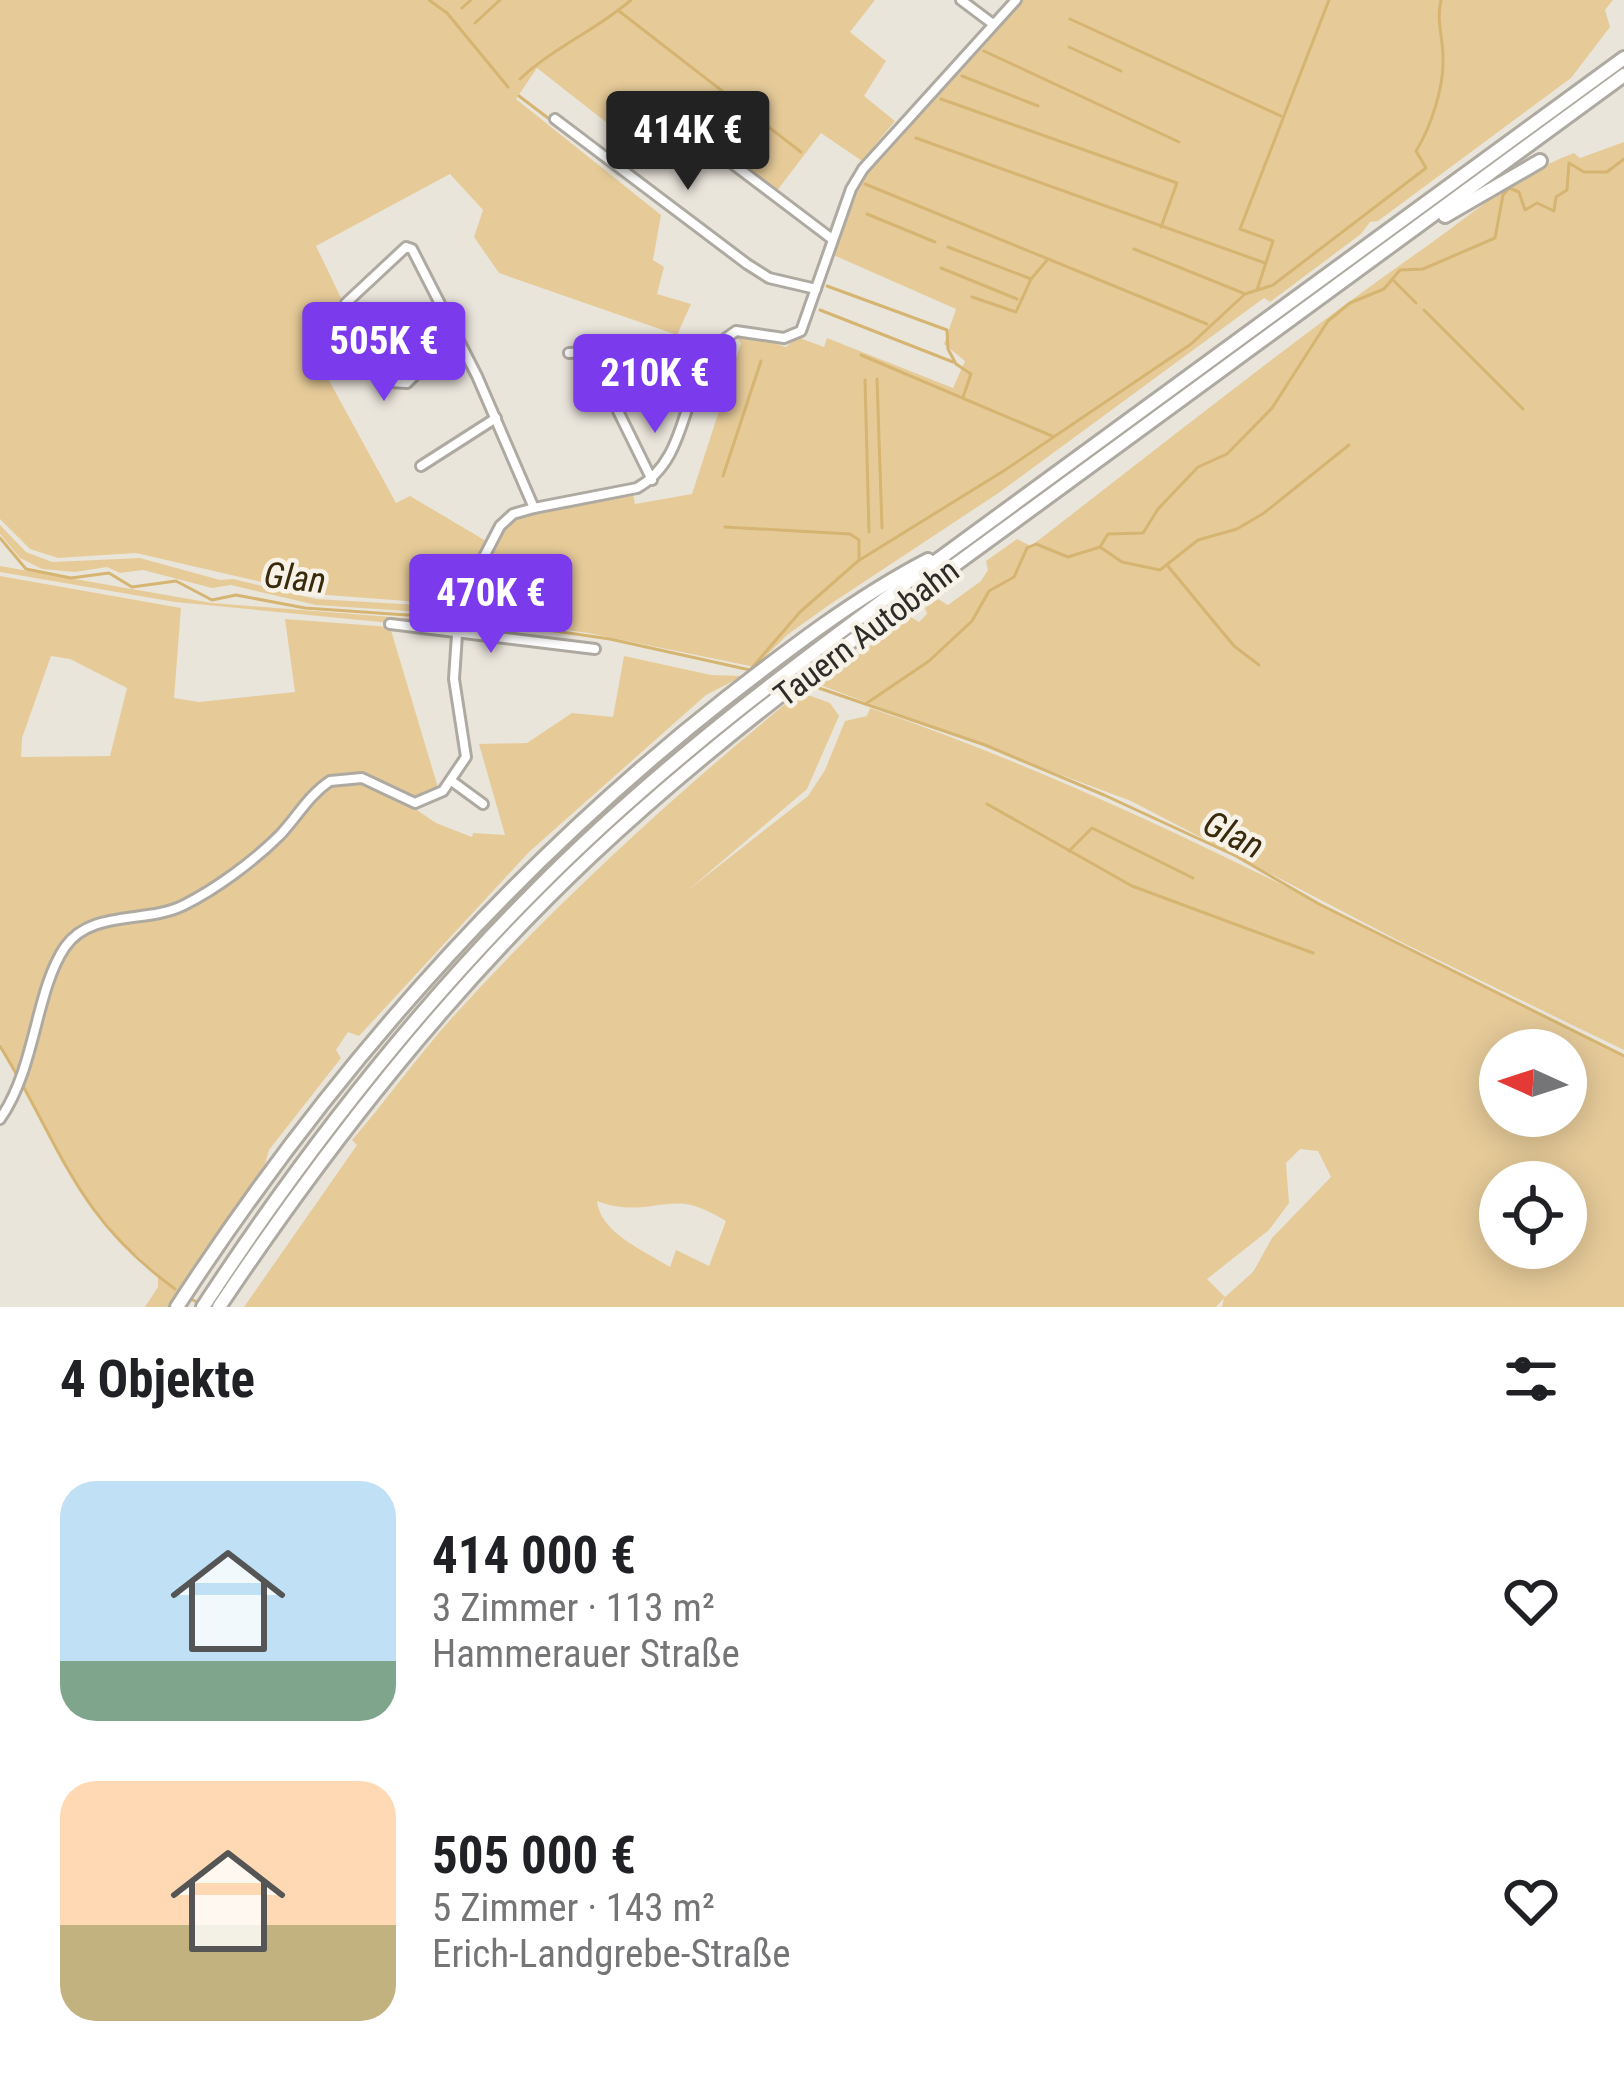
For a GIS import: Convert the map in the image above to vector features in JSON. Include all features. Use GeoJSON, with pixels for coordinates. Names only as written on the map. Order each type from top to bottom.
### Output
{"type":"FeatureCollection","features":[{"type":"Feature","properties":{"kind":"highway","name":"Tauern Autobahn"},"geometry":{"type":"LineString","coordinates":[[961,543],[1624,58]]}},
{"type":"Feature","properties":{"kind":"highway","name":"Tauern Autobahn"},"geometry":{"type":"LineString","coordinates":[[219,1307],[337,1139],[483,965],[641,810],[808,673],[1624,75]]}},
{"type":"Feature","properties":{"kind":"highway"},"geometry":{"type":"LineString","coordinates":[[1559,106],[1567,92]]}},
{"type":"Feature","properties":{"kind":"highway"},"geometry":{"type":"LineString","coordinates":[[1412,231],[1423,230],[1540,160]]}},
{"type":"Feature","properties":{"kind":"highway"},"geometry":{"type":"LineString","coordinates":[[177,1307],[296,1136],[463,938],[629,778],[749,680],[890,580],[961,543]]}},
{"type":"Feature","properties":{"kind":"highway"},"geometry":{"type":"LineString","coordinates":[[202,1307],[322,1135],[476,952],[622,808],[790,669],[961,543]]}},
{"type":"Feature","properties":{"kind":"street"},"geometry":{"type":"LineString","coordinates":[[961,0],[993,24]]}},
{"type":"Feature","properties":{"kind":"street"},"geometry":{"type":"LineString","coordinates":[[0,1119],[17,1089],[61,955],[79,933],[111,920],[186,904],[276,838],[330,781],[362,778],[415,803],[430,800],[453,782],[466,748],[456,702],[459,605],[500,526],[513,514],[637,488],[652,480],[674,448],[692,386],[711,352],[736,331],[784,338],[797,334],[863,169],[1016,0]]}},
{"type":"Feature","properties":{"kind":"street"},"geometry":{"type":"LineString","coordinates":[[555,119],[747,264],[769,278],[817,289]]}},
{"type":"Feature","properties":{"kind":"street"},"geometry":{"type":"LineString","coordinates":[[692,133],[832,238]]}},
{"type":"Feature","properties":{"kind":"street"},"geometry":{"type":"LineString","coordinates":[[455,335],[407,383],[396,385],[346,303],[406,248],[412,249],[455,335],[496,418],[534,508]]}},
{"type":"Feature","properties":{"kind":"street"},"geometry":{"type":"LineString","coordinates":[[569,353],[603,352],[692,386]]}},
{"type":"Feature","properties":{"kind":"street"},"geometry":{"type":"LineString","coordinates":[[618,411],[652,480]]}},
{"type":"Feature","properties":{"kind":"street"},"geometry":{"type":"LineString","coordinates":[[422,466],[496,418]]}},
{"type":"Feature","properties":{"kind":"street"},"geometry":{"type":"LineString","coordinates":[[390,624],[596,649]]}},
{"type":"Feature","properties":{"kind":"street"},"geometry":{"type":"LineString","coordinates":[[453,782],[483,804]]}},
{"type":"Feature","properties":{"kind":"shaded area"},"geometry":{"type":"Polygon","coordinates":[[[0,0],[875,0],[850,32],[886,61],[864,96],[895,121],[862,161],[821,133],[776,192],[691,128],[662,166],[537,68],[516,99],[661,215],[653,260],[664,267],[657,294],[691,304],[677,335],[499,273],[474,237],[483,210],[450,174],[316,246],[343,302],[302,331],[396,503],[410,496],[486,541],[455,600],[446,604],[314,594],[136,553],[58,558],[30,549],[0,519],[0,0]]]}},
{"type":"Feature","properties":{"kind":"shaded area"},"geometry":{"type":"Polygon","coordinates":[[[1021,0],[1613,0],[1605,10],[1610,27],[1571,78],[1378,221],[1370,222],[1361,234],[1270,302],[1264,298],[1000,492],[787,635],[755,667],[588,633],[462,615],[483,560],[522,515],[633,494],[635,504],[692,494],[741,343],[735,336],[753,336],[786,347],[797,337],[824,347],[827,338],[953,388],[965,361],[944,344],[956,309],[831,254],[866,170],[1021,0]]]}},
{"type":"Feature","properties":{"kind":"shaded area"},"geometry":{"type":"Polygon","coordinates":[[[1624,142],[1624,1050],[1405,944],[1131,801],[820,685],[909,616],[919,622],[927,614],[925,608],[938,599],[948,605],[981,581],[988,570],[986,561],[1017,539],[1031,546],[1276,356],[1498,194],[1574,153],[1580,158],[1624,142]]]}},
{"type":"Feature","properties":{"kind":"shaded area"},"geometry":{"type":"Polygon","coordinates":[[[0,525],[26,552],[52,562],[140,558],[316,599],[453,607],[453,614],[316,605],[231,585],[212,588],[143,570],[42,569],[20,558],[0,534],[0,525]]]}},
{"type":"Feature","properties":{"kind":"shaded area"},"geometry":{"type":"Polygon","coordinates":[[[0,566],[212,603],[455,622],[454,629],[175,602],[0,572],[0,566]]]}},
{"type":"Feature","properties":{"kind":"shaded area"},"geometry":{"type":"Polygon","coordinates":[[[0,576],[181,608],[174,698],[199,702],[295,692],[285,619],[390,627],[439,791],[413,799],[414,808],[472,837],[473,833],[505,835],[479,744],[527,743],[572,713],[613,717],[624,656],[711,675],[743,676],[706,695],[529,852],[359,1036],[348,1032],[336,1050],[341,1058],[269,1150],[265,1164],[169,1307],[145,1307],[158,1287],[158,1274],[124,1244],[82,1194],[0,1043],[0,576]],[[51,656],[22,738],[21,757],[110,756],[127,688],[70,659],[51,656]]]}},
{"type":"Feature","properties":{"kind":"shaded area"},"geometry":{"type":"Polygon","coordinates":[[[800,692],[830,703],[839,716],[807,789],[687,891],[808,796],[825,770],[845,721],[867,716],[870,708],[1064,783],[1159,826],[1569,1029],[1479,1029],[1479,1137],[1587,1137],[1587,1038],[1624,1057],[1624,1307],[1222,1307],[1224,1298],[1216,1307],[244,1307],[357,1145],[352,1140],[451,1019],[576,890],[800,692]],[[1300,1149],[1286,1163],[1289,1203],[1269,1230],[1207,1279],[1225,1297],[1253,1272],[1272,1238],[1331,1177],[1318,1151],[1300,1149]],[[597,1201],[615,1232],[670,1267],[676,1250],[709,1266],[726,1221],[680,1203],[625,1207],[597,1201]]]}},
{"type":"Feature","properties":{"kind":"waterway"},"geometry":{"type":"LineString","coordinates":[[429,0],[447,13],[508,87]]}},
{"type":"Feature","properties":{"kind":"waterway"},"geometry":{"type":"LineString","coordinates":[[462,8],[471,0]]}},
{"type":"Feature","properties":{"kind":"waterway"},"geometry":{"type":"LineString","coordinates":[[475,23],[500,0]]}},
{"type":"Feature","properties":{"kind":"waterway"},"geometry":{"type":"LineString","coordinates":[[520,79],[631,0]]}},
{"type":"Feature","properties":{"kind":"waterway"},"geometry":{"type":"LineString","coordinates":[[1257,290],[1273,241],[1240,229],[1329,0]]}},
{"type":"Feature","properties":{"kind":"waterway"},"geometry":{"type":"LineString","coordinates":[[0,538],[26,569],[71,578],[109,573],[132,587],[176,581],[212,600],[236,595],[305,608],[479,620],[610,639],[750,670],[800,612],[858,561],[1005,470],[1191,344],[1245,294],[1273,285],[1426,168],[1416,151],[1441,81],[1441,0]]}},
{"type":"Feature","properties":{"kind":"waterway"},"geometry":{"type":"LineString","coordinates":[[619,11],[801,152]]}},
{"type":"Feature","properties":{"kind":"waterway"},"geometry":{"type":"LineString","coordinates":[[1070,19],[1281,116]]}},
{"type":"Feature","properties":{"kind":"waterway"},"geometry":{"type":"LineString","coordinates":[[1069,47],[1121,71]]}},
{"type":"Feature","properties":{"kind":"waterway"},"geometry":{"type":"LineString","coordinates":[[984,51],[1179,142]]}},
{"type":"Feature","properties":{"kind":"waterway"},"geometry":{"type":"LineString","coordinates":[[962,76],[1038,106]]}},
{"type":"Feature","properties":{"kind":"waterway"},"geometry":{"type":"LineString","coordinates":[[519,96],[548,118]]}},
{"type":"Feature","properties":{"kind":"waterway"},"geometry":{"type":"LineString","coordinates":[[941,99],[1177,183],[1161,227]]}},
{"type":"Feature","properties":{"kind":"waterway"},"geometry":{"type":"LineString","coordinates":[[916,138],[1265,263]]}},
{"type":"Feature","properties":{"kind":"waterway"},"geometry":{"type":"LineString","coordinates":[[1100,547],[1108,534],[1143,533],[1158,509],[1198,467],[1227,454],[1272,408],[1328,321],[1350,303],[1384,289],[1400,270],[1423,269],[1495,238],[1503,195],[1509,188],[1519,192],[1525,210],[1537,203],[1554,211],[1556,197],[1567,190],[1569,163],[1584,172],[1607,172],[1624,159]]}},
{"type":"Feature","properties":{"kind":"waterway"},"geometry":{"type":"LineString","coordinates":[[865,184],[1207,324]]}},
{"type":"Feature","properties":{"kind":"waterway"},"geometry":{"type":"LineString","coordinates":[[867,214],[935,242]]}},
{"type":"Feature","properties":{"kind":"waterway"},"geometry":{"type":"LineString","coordinates":[[948,247],[1031,279]]}},
{"type":"Feature","properties":{"kind":"waterway"},"geometry":{"type":"LineString","coordinates":[[1134,249],[1243,293]]}},
{"type":"Feature","properties":{"kind":"waterway"},"geometry":{"type":"LineString","coordinates":[[972,297],[1016,312],[1031,279],[1048,259]]}},
{"type":"Feature","properties":{"kind":"waterway"},"geometry":{"type":"LineString","coordinates":[[941,268],[1017,299]]}},
{"type":"Feature","properties":{"kind":"waterway"},"geometry":{"type":"LineString","coordinates":[[1394,281],[1416,303]]}},
{"type":"Feature","properties":{"kind":"waterway"},"geometry":{"type":"LineString","coordinates":[[827,286],[947,330],[948,349],[956,364],[971,374],[963,397]]}},
{"type":"Feature","properties":{"kind":"waterway"},"geometry":{"type":"LineString","coordinates":[[820,310],[953,362]]}},
{"type":"Feature","properties":{"kind":"waterway"},"geometry":{"type":"LineString","coordinates":[[1424,310],[1523,409]]}},
{"type":"Feature","properties":{"kind":"waterway"},"geometry":{"type":"LineString","coordinates":[[861,355],[1052,436]]}},
{"type":"Feature","properties":{"kind":"waterway"},"geometry":{"type":"LineString","coordinates":[[723,476],[761,361]]}},
{"type":"Feature","properties":{"kind":"waterway"},"geometry":{"type":"LineString","coordinates":[[877,379],[882,528]]}},
{"type":"Feature","properties":{"kind":"waterway"},"geometry":{"type":"LineString","coordinates":[[865,380],[869,532]]}},
{"type":"Feature","properties":{"kind":"waterway"},"geometry":{"type":"LineString","coordinates":[[867,703],[929,661],[972,621],[989,591],[1014,577],[1027,548],[1036,544],[1068,557],[1100,547],[1122,562],[1160,570],[1198,540],[1237,529],[1264,513],[1349,445]]}},
{"type":"Feature","properties":{"kind":"waterway"},"geometry":{"type":"LineString","coordinates":[[725,527],[850,534],[859,540],[859,558]]}},
{"type":"Feature","properties":{"kind":"waterway"},"geometry":{"type":"LineString","coordinates":[[1167,565],[1234,646],[1259,665]]}},
{"type":"Feature","properties":{"kind":"waterway","name":"Glan"},"geometry":{"type":"LineString","coordinates":[[810,685],[985,745],[1104,795],[1236,856],[1319,904],[1624,1056]]}},
{"type":"Feature","properties":{"kind":"waterway"},"geometry":{"type":"LineString","coordinates":[[987,804],[1132,886],[1313,953]]}},
{"type":"Feature","properties":{"kind":"waterway"},"geometry":{"type":"LineString","coordinates":[[1069,851],[1092,828],[1193,878]]}},
{"type":"Feature","properties":{"kind":"waterway"},"geometry":{"type":"LineString","coordinates":[[0,1046],[91,1206],[113,1234],[175,1289]]}},
{"type":"Feature","properties":{"kind":"waterway"},"geometry":{"type":"LineString","coordinates":[[191,1299],[195,1301]]}}]}
